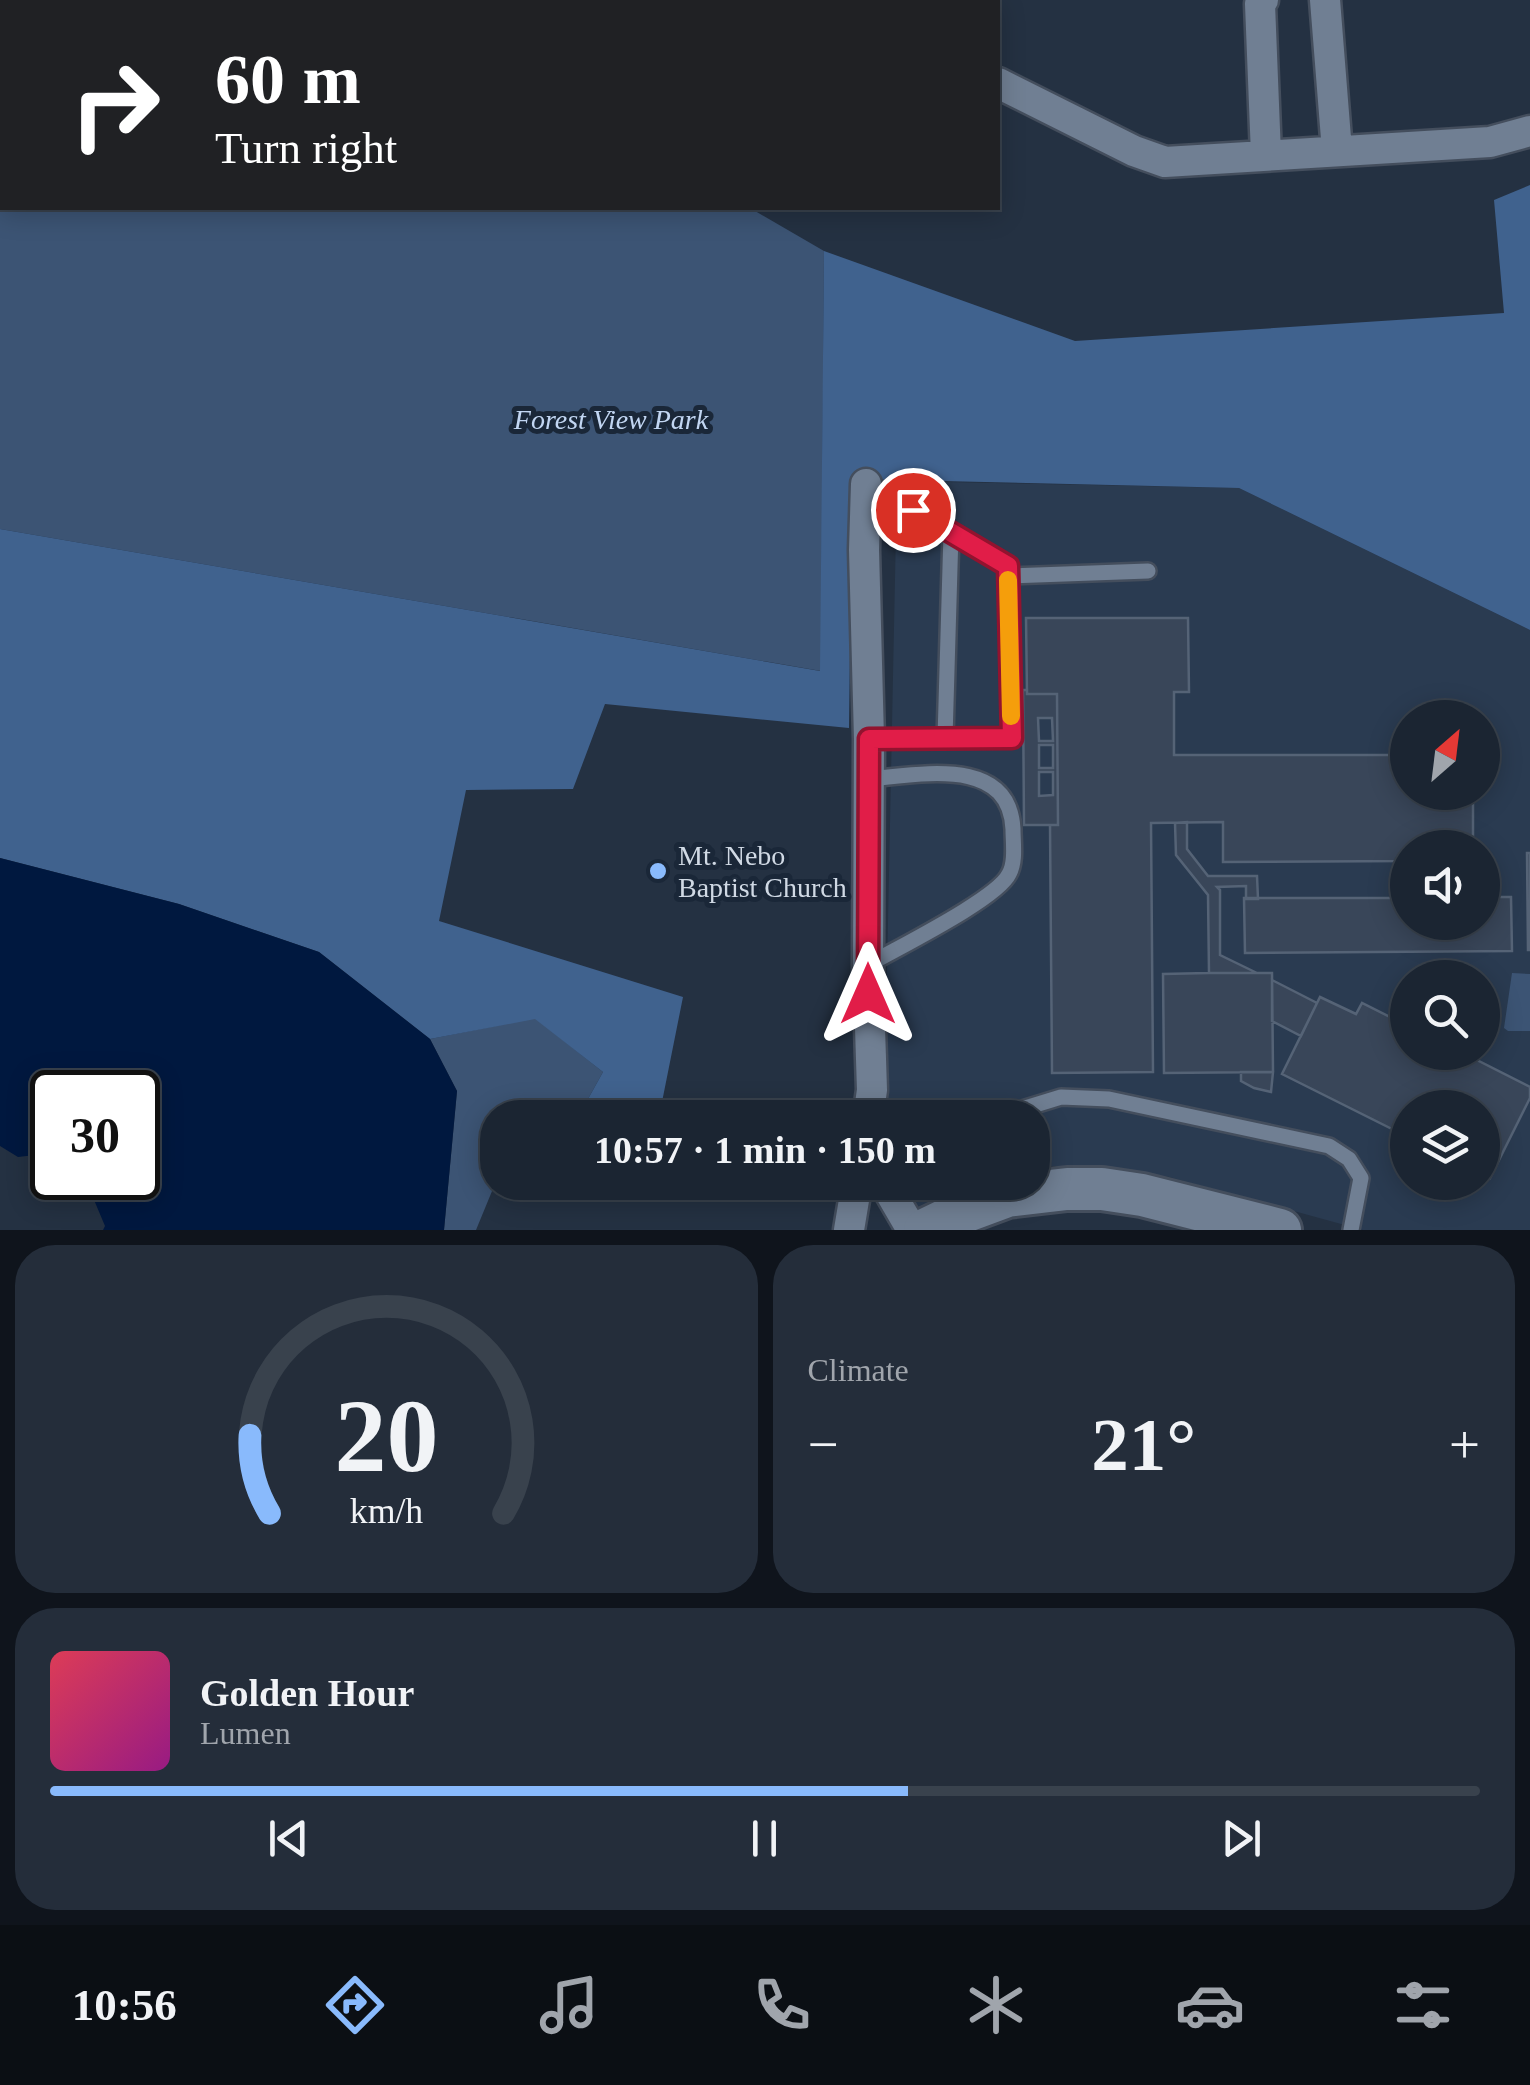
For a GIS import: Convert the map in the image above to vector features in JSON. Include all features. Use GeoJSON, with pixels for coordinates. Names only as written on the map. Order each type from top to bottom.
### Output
{"type":"FeatureCollection","features":[{"type":"Feature","properties":{"kind":"street"},"geometry":{"type":"LineString","coordinates":[[1263,0],[1260,4],[1266,155]]}},
{"type":"Feature","properties":{"kind":"street"},"geometry":{"type":"LineString","coordinates":[[1325,0],[1336,150]]}},
{"type":"Feature","properties":{"kind":"street"},"geometry":{"type":"LineString","coordinates":[[1000,83],[1134,151],[1165,162],[1490,142],[1530,131]]}},
{"type":"Feature","properties":{"kind":"street"},"geometry":{"type":"LineString","coordinates":[[866,484],[871,1100]]}},
{"type":"Feature","properties":{"kind":"street"},"geometry":{"type":"LineString","coordinates":[[1050,1189],[1102,1189],[1142,1195],[1280,1230]]}},
{"type":"Feature","properties":{"kind":"street"},"geometry":{"type":"LineString","coordinates":[[848,1230],[854,1200]]}},
{"type":"Feature","properties":{"kind":"street"},"geometry":{"type":"LineString","coordinates":[[894,1200],[912,1230]]}},
{"type":"Feature","properties":{"kind":"street"},"geometry":{"type":"LineString","coordinates":[[925,1230],[985,1200]]}},
{"type":"Feature","properties":{"kind":"lane"},"geometry":{"type":"LineString","coordinates":[[865,525],[913,510],[1008,566],[1012,738],[869,739]]}},
{"type":"Feature","properties":{"kind":"lane"},"geometry":{"type":"LineString","coordinates":[[946,738],[951,533]]}},
{"type":"Feature","properties":{"kind":"lane"},"geometry":{"type":"LineString","coordinates":[[1008,576],[1148,571]]}},
{"type":"Feature","properties":{"kind":"lane"},"geometry":{"type":"LineString","coordinates":[[868,779],[969,775],[993,785],[1006,800],[1012,819],[1014,853],[1009,874],[989,896],[868,965]]}},
{"type":"Feature","properties":{"kind":"lane"},"geometry":{"type":"LineString","coordinates":[[1050,1100],[1061,1097],[1109,1099],[1330,1146],[1348,1159],[1361,1178],[1351,1230]]}},
{"type":"Feature","properties":{"kind":"shaded area"},"geometry":{"type":"Polygon","coordinates":[[[1530,185],[1530,630],[1239,488],[852,479],[849,728],[605,704],[573,789],[466,790],[439,921],[683,997],[662,1100],[587,1100],[603,1072],[535,1019],[430,1039],[319,952],[179,904],[0,858],[0,529],[820,671],[824,251],[1075,341],[1504,313],[1494,200],[1530,185]]]}},
{"type":"Feature","properties":{"kind":"shaded area"},"geometry":{"type":"Polygon","coordinates":[[[897,481],[1239,488],[1530,630],[1530,1230],[1363,1230],[1169,1177],[1103,1166],[1050,1166],[1050,1100],[886,1100],[897,481]]]}},
{"type":"Feature","properties":{"kind":"shaded area"},"geometry":{"type":"Polygon","coordinates":[[[0,858],[179,904],[319,952],[430,1039],[457,1091],[444,1230],[103,1230],[105,1226],[94,1200],[160,1200],[160,1070],[30,1070],[30,1156],[18,1157],[0,1146],[0,858]]]}},
{"type":"Feature","properties":{"kind":"shaded area"},"geometry":{"type":"Polygon","coordinates":[[[886,1200],[936,1200],[887,1223],[886,1200]]]}},
{"type":"Feature","properties":{"kind":"green space","name":"Forest View Park"},"geometry":{"type":"Polygon","coordinates":[[[0,210],[753,210],[824,251],[821,671],[0,529],[0,210]]]}},
{"type":"Feature","properties":{"kind":"green space"},"geometry":{"type":"Polygon","coordinates":[[[1512,973],[1530,974],[1530,1031],[1504,1028],[1512,973]]]}},
{"type":"Feature","properties":{"kind":"green space"},"geometry":{"type":"Polygon","coordinates":[[[535,1018],[603,1072],[587,1100],[480,1100],[480,1200],[488,1200],[476,1230],[444,1230],[457,1091],[430,1039],[535,1018]]]}},
{"type":"Feature","properties":{"kind":"building"},"geometry":{"type":"Polygon","coordinates":[[[1026,618],[1188,618],[1189,692],[1174,692],[1174,755],[1390,755],[1390,810],[1473,810],[1473,830],[1390,830],[1390,861],[1223,862],[1223,822],[1151,823],[1153,1072],[1052,1073],[1050,825],[1058,825],[1057,694],[1027,694],[1026,618]]]}},
{"type":"Feature","properties":{"kind":"building"},"geometry":{"type":"Polygon","coordinates":[[[1023,690],[1027,694],[1057,694],[1058,825],[1024,825],[1023,690]],[[1038,718],[1039,741],[1053,741],[1052,718],[1038,718]],[[1039,745],[1039,768],[1053,768],[1053,745],[1039,745]],[[1039,772],[1039,796],[1053,795],[1053,772],[1039,772]]]}},
{"type":"Feature","properties":{"kind":"building"},"geometry":{"type":"Polygon","coordinates":[[[1187,822],[1187,849],[1208,876],[1257,876],[1258,899],[1246,899],[1246,886],[1217,887],[1220,955],[1257,973],[1209,973],[1208,895],[1176,855],[1175,823],[1187,822]]]}},
{"type":"Feature","properties":{"kind":"building"},"geometry":{"type":"Polygon","coordinates":[[[1530,853],[1530,950],[1528,950],[1530,853]]]}},
{"type":"Feature","properties":{"kind":"building"},"geometry":{"type":"Polygon","coordinates":[[[1500,897],[1511,897],[1512,951],[1245,953],[1244,898],[1390,898],[1390,940],[1500,940],[1500,897]]]}},
{"type":"Feature","properties":{"kind":"building"},"geometry":{"type":"Polygon","coordinates":[[[1272,973],[1273,1072],[1164,1073],[1163,974],[1272,973]]]}},
{"type":"Feature","properties":{"kind":"building"},"geometry":{"type":"Polygon","coordinates":[[[1272,980],[1317,1003],[1301,1036],[1272,1021],[1272,980]]]}},
{"type":"Feature","properties":{"kind":"building"},"geometry":{"type":"Polygon","coordinates":[[[1320,997],[1356,1014],[1362,1003],[1390,1017],[1390,1070],[1496,1070],[1530,1087],[1530,1098],[1500,1158],[1500,1090],[1390,1090],[1390,1128],[1282,1074],[1320,997]]]}},
{"type":"Feature","properties":{"kind":"building"},"geometry":{"type":"Polygon","coordinates":[[[1241,1072],[1273,1072],[1271,1092],[1241,1081],[1241,1072]]]}},
{"type":"Feature","properties":{"kind":"slow traffic"},"geometry":{"type":"LineString","coordinates":[[1008,580],[1011,716]]}},
{"type":"Feature","properties":{"kind":"place","name":"Mt. Nebo Baptist Church"},"geometry":{"type":"Point","coordinates":[658,871]}},
{"type":"Feature","properties":{"kind":"route"},"geometry":{"type":"LineString","coordinates":[[868,994],[869,739],[1012,738],[1008,566],[913,510]]}}]}
